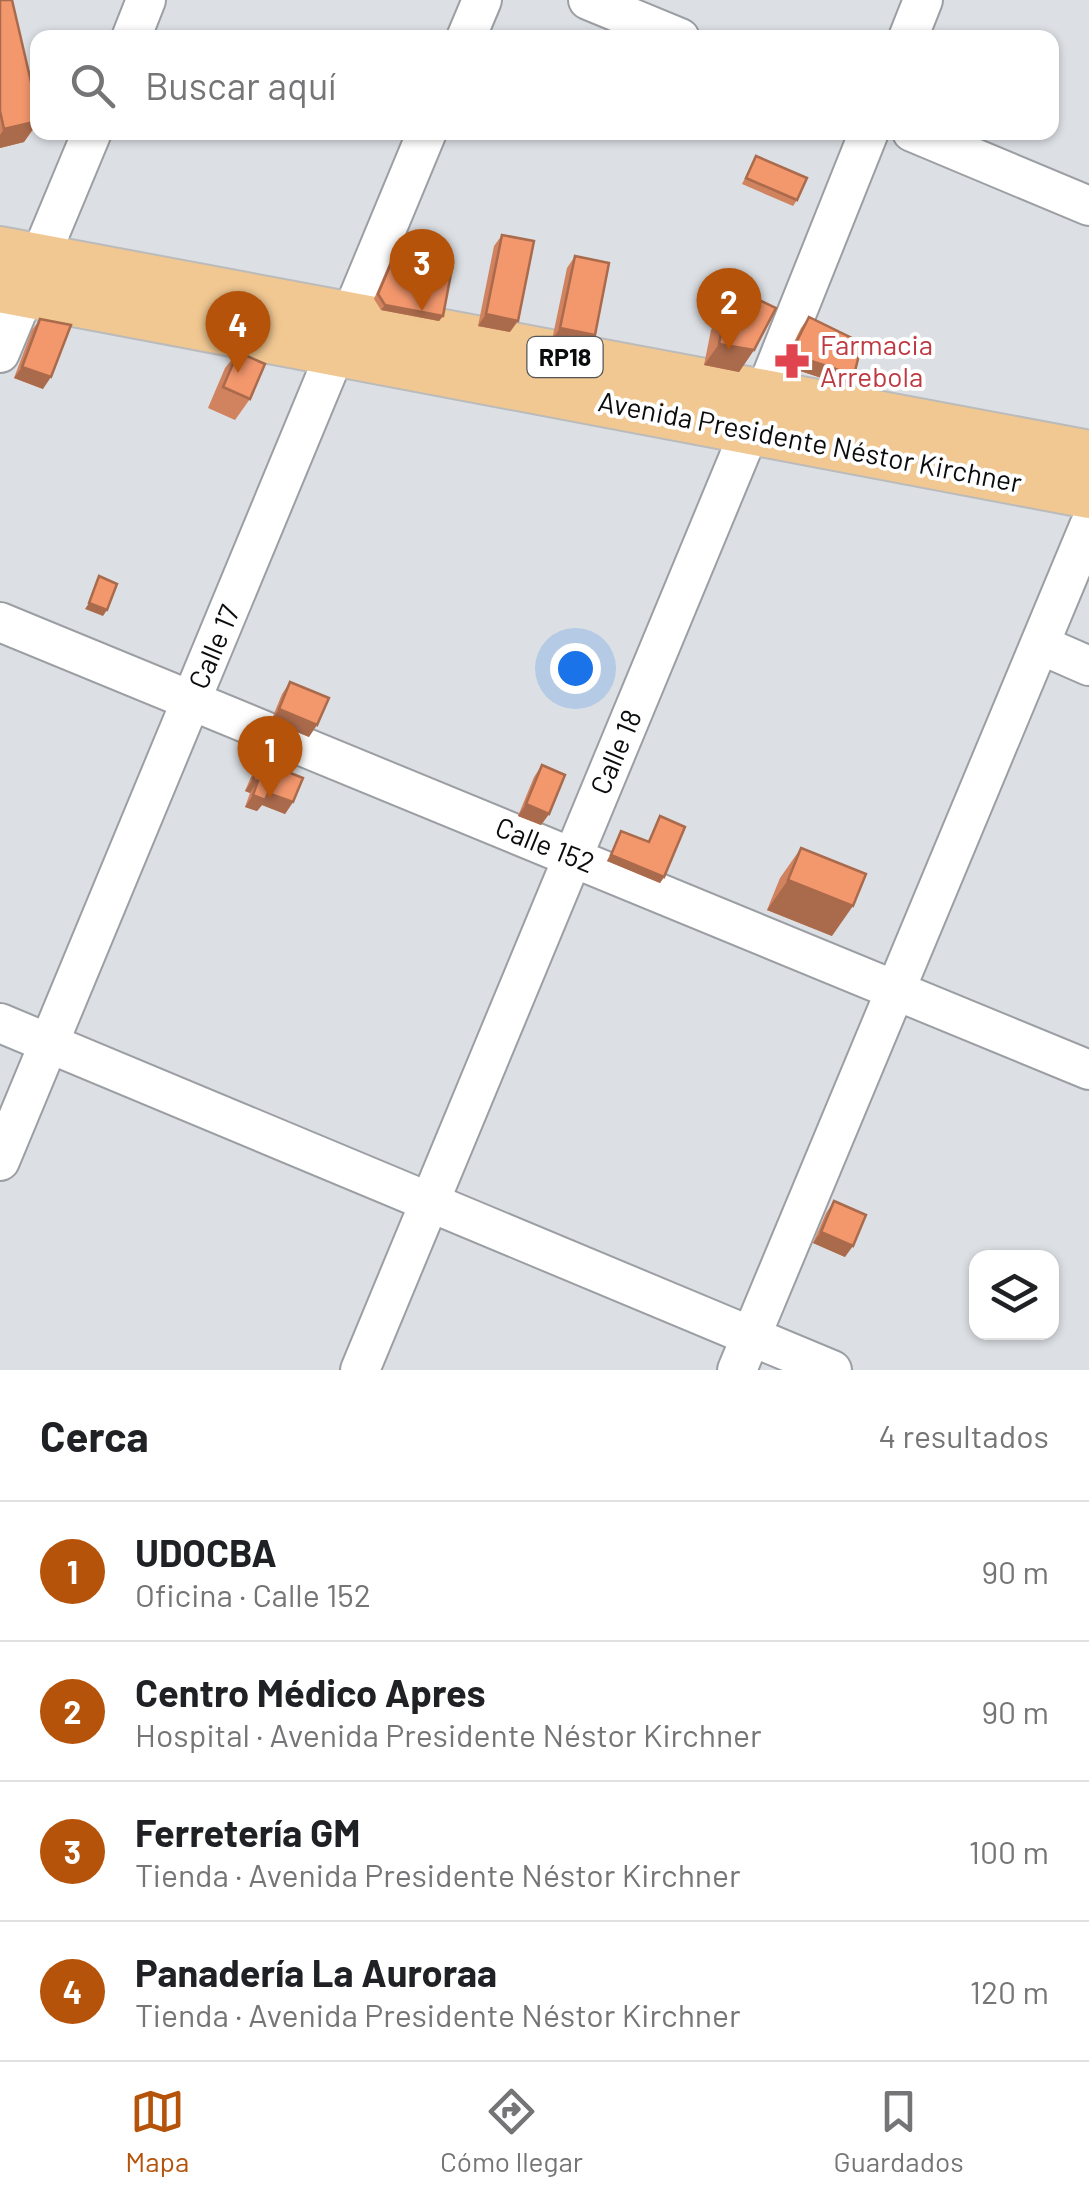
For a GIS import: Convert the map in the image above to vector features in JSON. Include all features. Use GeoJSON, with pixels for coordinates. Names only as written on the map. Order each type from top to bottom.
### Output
{"type":"FeatureCollection","features":[{"type":"Feature","properties":{"kind":"main road","name":"Avenida Presidente Néstor Kirchner"},"geometry":{"type":"LineString","coordinates":[[16,272],[756,412],[1089,455]]}},
{"type":"Feature","properties":{"kind":"main road","name":"Avenida Presidente Néstor Kirchner"},"geometry":{"type":"LineString","coordinates":[[756,412],[1089,494]]}},
{"type":"Feature","properties":{"kind":"street"},"geometry":{"type":"LineString","coordinates":[[134,30],[146,0]]}},
{"type":"Feature","properties":{"kind":"street"},"geometry":{"type":"LineString","coordinates":[[469,30],[482,0]]}},
{"type":"Feature","properties":{"kind":"street"},"geometry":{"type":"LineString","coordinates":[[588,0],[661,30]]}},
{"type":"Feature","properties":{"kind":"street"},"geometry":{"type":"LineString","coordinates":[[911,30],[924,0]]}},
{"type":"Feature","properties":{"kind":"street"},"geometry":{"type":"LineString","coordinates":[[0,353],[16,272],[88,140]]}},
{"type":"Feature","properties":{"kind":"street","name":"Calle 17"},"geometry":{"type":"LineString","coordinates":[[0,1161],[424,140]]}},
{"type":"Feature","properties":{"kind":"street","name":"Calle 18"},"geometry":{"type":"LineString","coordinates":[[360,1370],[866,140]]}},
{"type":"Feature","properties":{"kind":"street"},"geometry":{"type":"LineString","coordinates":[[931,140],[1089,206]]}},
{"type":"Feature","properties":{"kind":"street"},"geometry":{"type":"LineString","coordinates":[[744,1353],[1089,526]]}},
{"type":"Feature","properties":{"kind":"street","name":"Calle 152"},"geometry":{"type":"LineString","coordinates":[[0,622],[1089,1070]]}},
{"type":"Feature","properties":{"kind":"street"},"geometry":{"type":"LineString","coordinates":[[1041,645],[1089,666]]}},
{"type":"Feature","properties":{"kind":"street"},"geometry":{"type":"LineString","coordinates":[[0,1024],[428,1204],[744,1353],[832,1370]]}},
{"type":"Feature","properties":{"kind":"building"},"geometry":{"type":"Polygon","coordinates":[[[0,0],[12,0],[30,78],[30,123],[4,129],[0,111],[0,0]]]}},
{"type":"Feature","properties":{"kind":"building"},"geometry":{"type":"Polygon","coordinates":[[[756,156],[807,178],[797,200],[746,178],[756,156]]]}},
{"type":"Feature","properties":{"kind":"building"},"geometry":{"type":"Polygon","coordinates":[[[502,235],[534,241],[518,321],[486,314],[502,235]]]}},
{"type":"Feature","properties":{"kind":"building"},"geometry":{"type":"Polygon","coordinates":[[[401,240],[453,263],[443,316],[385,305],[378,294],[401,240]]]}},
{"type":"Feature","properties":{"kind":"building"},"geometry":{"type":"Polygon","coordinates":[[[575,256],[609,263],[595,335],[560,328],[575,256]]]}},
{"type":"Feature","properties":{"kind":"building"},"geometry":{"type":"Polygon","coordinates":[[[753,297],[776,308],[754,350],[719,344],[726,308],[746,312],[753,297]]]}},
{"type":"Feature","properties":{"kind":"building"},"geometry":{"type":"Polygon","coordinates":[[[809,317],[862,343],[854,375],[796,356],[799,352],[793,349],[809,317]]]}},
{"type":"Feature","properties":{"kind":"building"},"geometry":{"type":"Polygon","coordinates":[[[40,319],[71,325],[51,377],[22,367],[40,319]]]}},
{"type":"Feature","properties":{"kind":"building"},"geometry":{"type":"Polygon","coordinates":[[[238,352],[265,364],[250,399],[223,387],[238,352]]]}},
{"type":"Feature","properties":{"kind":"building"},"geometry":{"type":"Polygon","coordinates":[[[99,576],[117,584],[107,610],[89,603],[99,576]]]}},
{"type":"Feature","properties":{"kind":"building"},"geometry":{"type":"Polygon","coordinates":[[[290,682],[329,698],[317,725],[279,709],[290,682]]]}},
{"type":"Feature","properties":{"kind":"building"},"geometry":{"type":"Polygon","coordinates":[[[259,765],[272,770],[273,766],[303,778],[293,802],[268,793],[265,800],[253,795],[258,781],[253,779],[259,765]]]}},
{"type":"Feature","properties":{"kind":"building"},"geometry":{"type":"Polygon","coordinates":[[[542,765],[565,775],[549,814],[526,804],[542,765]]]}},
{"type":"Feature","properties":{"kind":"building"},"geometry":{"type":"Polygon","coordinates":[[[660,816],[685,827],[664,877],[611,855],[621,831],[649,842],[660,816]]]}},
{"type":"Feature","properties":{"kind":"building"},"geometry":{"type":"Polygon","coordinates":[[[801,848],[866,874],[853,906],[788,880],[801,848]]]}},
{"type":"Feature","properties":{"kind":"building"},"geometry":{"type":"Polygon","coordinates":[[[834,1201],[866,1215],[853,1246],[821,1232],[834,1201]]]}},
{"type":"Feature","properties":{"kind":"place","name":"Ferretería GM"},"geometry":{"type":"Point","coordinates":[422,311]}},
{"type":"Feature","properties":{"kind":"place","name":"Centro Médico Apres"},"geometry":{"type":"Point","coordinates":[729,350]}},
{"type":"Feature","properties":{"kind":"place","name":"Farmacia Arrebola"},"geometry":{"type":"Point","coordinates":[792,361]}},
{"type":"Feature","properties":{"kind":"place","name":"Panadería La Auroraa"},"geometry":{"type":"Point","coordinates":[238,373]}},
{"type":"Feature","properties":{"kind":"place","name":"UDOCBA"},"geometry":{"type":"Point","coordinates":[270,798]}}]}
